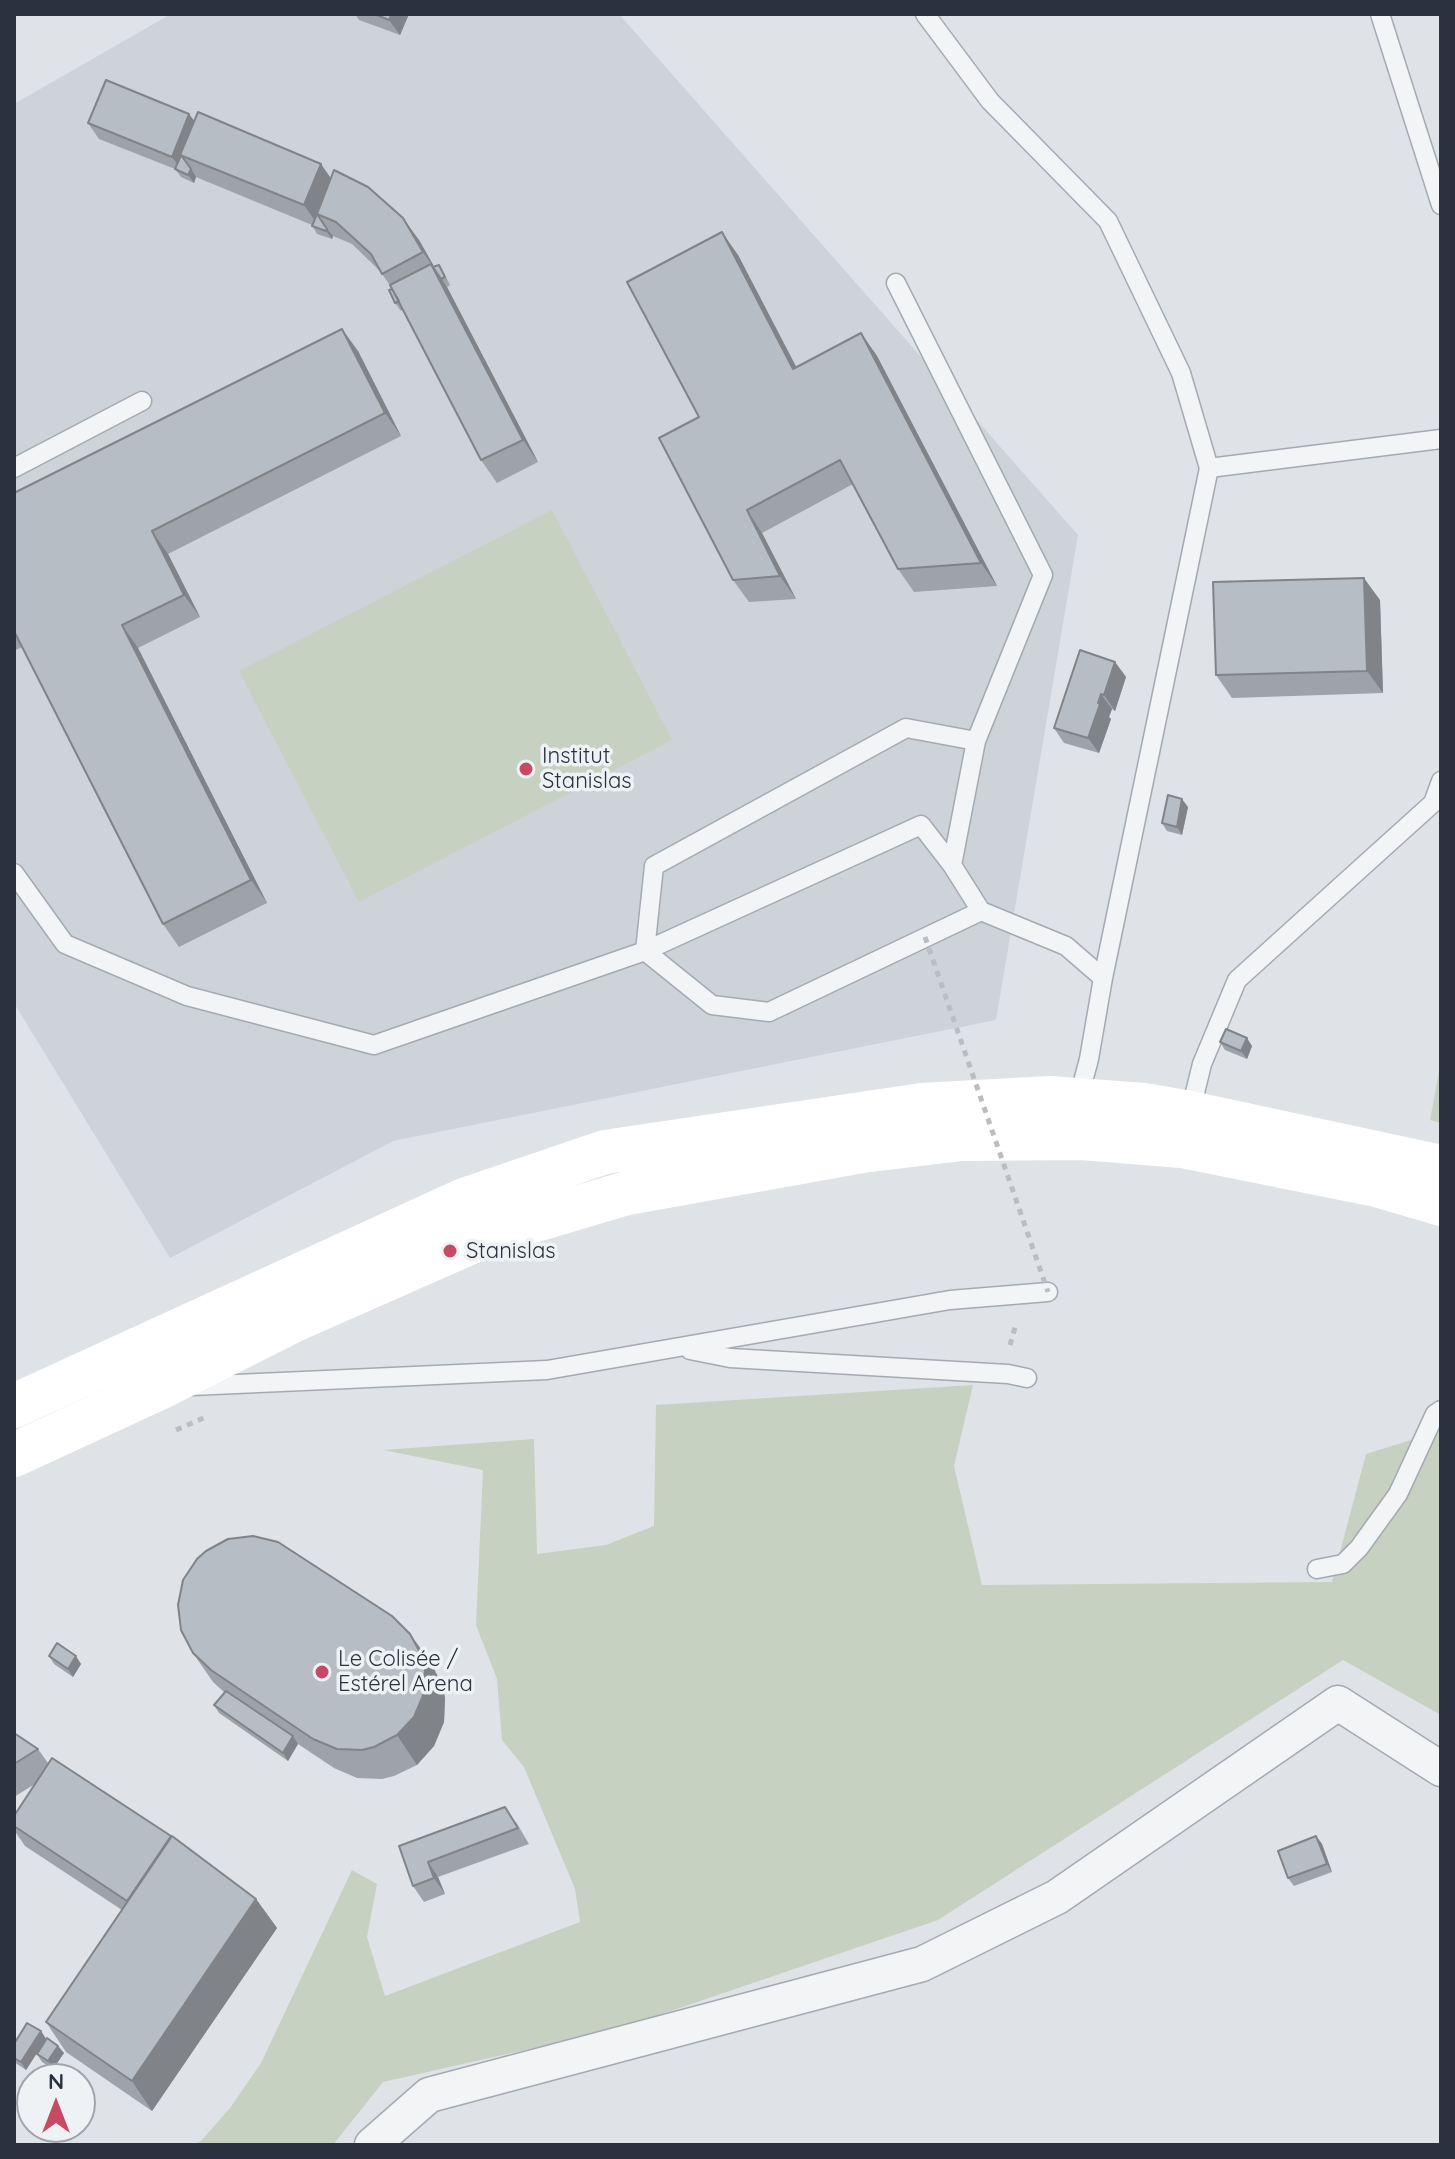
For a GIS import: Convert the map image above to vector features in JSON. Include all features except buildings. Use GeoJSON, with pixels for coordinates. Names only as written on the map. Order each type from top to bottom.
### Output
{"type":"FeatureCollection","features":[{"type":"Feature","properties":{"kind":"main road"},"geometry":{"type":"LineString","coordinates":[[14,1406],[464,1200],[605,1152],[922,1105],[1050,1098],[1057,1113],[1144,1105],[1441,1167]]}},
{"type":"Feature","properties":{"kind":"main road"},"geometry":{"type":"LineString","coordinates":[[14,1455],[161,1387],[294,1320],[489,1234],[627,1193],[862,1151],[962,1139],[1082,1138],[1182,1146],[1376,1185],[1441,1204]]}},
{"type":"Feature","properties":{"kind":"street"},"geometry":{"type":"LineString","coordinates":[[372,2145],[429,2095],[922,1964],[1057,1897],[1338,1703],[1441,1769]]}},
{"type":"Feature","properties":{"kind":"lane"},"geometry":{"type":"LineString","coordinates":[[918,1126],[1057,1113],[1089,1059],[1209,468],[1181,373],[1108,221],[990,101],[925,14]]}},
{"type":"Feature","properties":{"kind":"lane"},"geometry":{"type":"LineString","coordinates":[[1380,14],[1441,205]]}},
{"type":"Feature","properties":{"kind":"lane"},"geometry":{"type":"LineString","coordinates":[[896,283],[1043,575],[976,741],[952,865]]}},
{"type":"Feature","properties":{"kind":"lane"},"geometry":{"type":"LineString","coordinates":[[14,468],[142,401]]}},
{"type":"Feature","properties":{"kind":"lane"},"geometry":{"type":"LineString","coordinates":[[1209,468],[1441,439]]}},
{"type":"Feature","properties":{"kind":"lane"},"geometry":{"type":"LineString","coordinates":[[645,951],[654,866],[906,728],[976,741]]}},
{"type":"Feature","properties":{"kind":"lane"},"geometry":{"type":"LineString","coordinates":[[1190,1113],[1202,1064],[1237,980],[1433,803],[1441,781]]}},
{"type":"Feature","properties":{"kind":"lane"},"geometry":{"type":"LineString","coordinates":[[14,873],[65,944],[187,996],[374,1045],[645,951],[921,825],[952,865],[981,911],[1066,946],[1103,978]]}},
{"type":"Feature","properties":{"kind":"lane"},"geometry":{"type":"LineString","coordinates":[[645,951],[712,1005],[769,1012],[981,911]]}},
{"type":"Feature","properties":{"kind":"lane"},"geometry":{"type":"LineString","coordinates":[[713,1154],[889,1128]]}},
{"type":"Feature","properties":{"kind":"lane"},"geometry":{"type":"LineString","coordinates":[[567,1211],[620,1175]]}},
{"type":"Feature","properties":{"kind":"lane"},"geometry":{"type":"LineString","coordinates":[[161,1387],[547,1370],[950,1300],[1048,1292]]}},
{"type":"Feature","properties":{"kind":"lane"},"geometry":{"type":"LineString","coordinates":[[680,1348],[730,1358],[1017,1376]]}},
{"type":"Feature","properties":{"kind":"lane"},"geometry":{"type":"LineString","coordinates":[[1317,1569],[1343,1564],[1359,1548],[1398,1494],[1435,1414],[1441,1410]]}},
{"type":"Feature","properties":{"kind":"path"},"geometry":{"type":"LineString","coordinates":[[925,937],[1048,1292],[1015,1325],[1007,1357],[1017,1376]]}},
{"type":"Feature","properties":{"kind":"shaded area","name":"Institut Stanislas"},"geometry":{"type":"Polygon","coordinates":[[[171,14],[619,14],[1078,535],[996,1020],[393,1141],[170,1258],[14,1003],[14,104],[171,14]]]}},
{"type":"Feature","properties":{"kind":"green space"},"geometry":{"type":"Polygon","coordinates":[[[552,510],[672,740],[359,902],[239,671],[552,510]]]}},
{"type":"Feature","properties":{"kind":"green space"},"geometry":{"type":"Polygon","coordinates":[[[1441,1061],[1441,1123],[1430,1120],[1441,1061]]]}},
{"type":"Feature","properties":{"kind":"green space"},"geometry":{"type":"Polygon","coordinates":[[[973,1385],[954,1466],[982,1585],[1332,1582],[1366,1454],[1441,1429],[1441,1715],[1343,1660],[938,1920],[618,2029],[383,2082],[333,2145],[193,2145],[201,2141],[230,2108],[261,2063],[352,1870],[377,1884],[367,1937],[385,1996],[580,1922],[575,1889],[524,1767],[502,1740],[497,1679],[476,1625],[483,1470],[383,1450],[534,1439],[537,1554],[606,1545],[654,1526],[656,1405],[973,1385]]]}},
{"type":"Feature","properties":{"kind":"place","name":"Institut Stanislas"},"geometry":{"type":"Point","coordinates":[526,769]}},
{"type":"Feature","properties":{"kind":"place","name":"Stanislas"},"geometry":{"type":"Point","coordinates":[450,1251]}},
{"type":"Feature","properties":{"kind":"place","name":"Le Colisée / Estérel Arena"},"geometry":{"type":"Point","coordinates":[322,1672]}}]}
